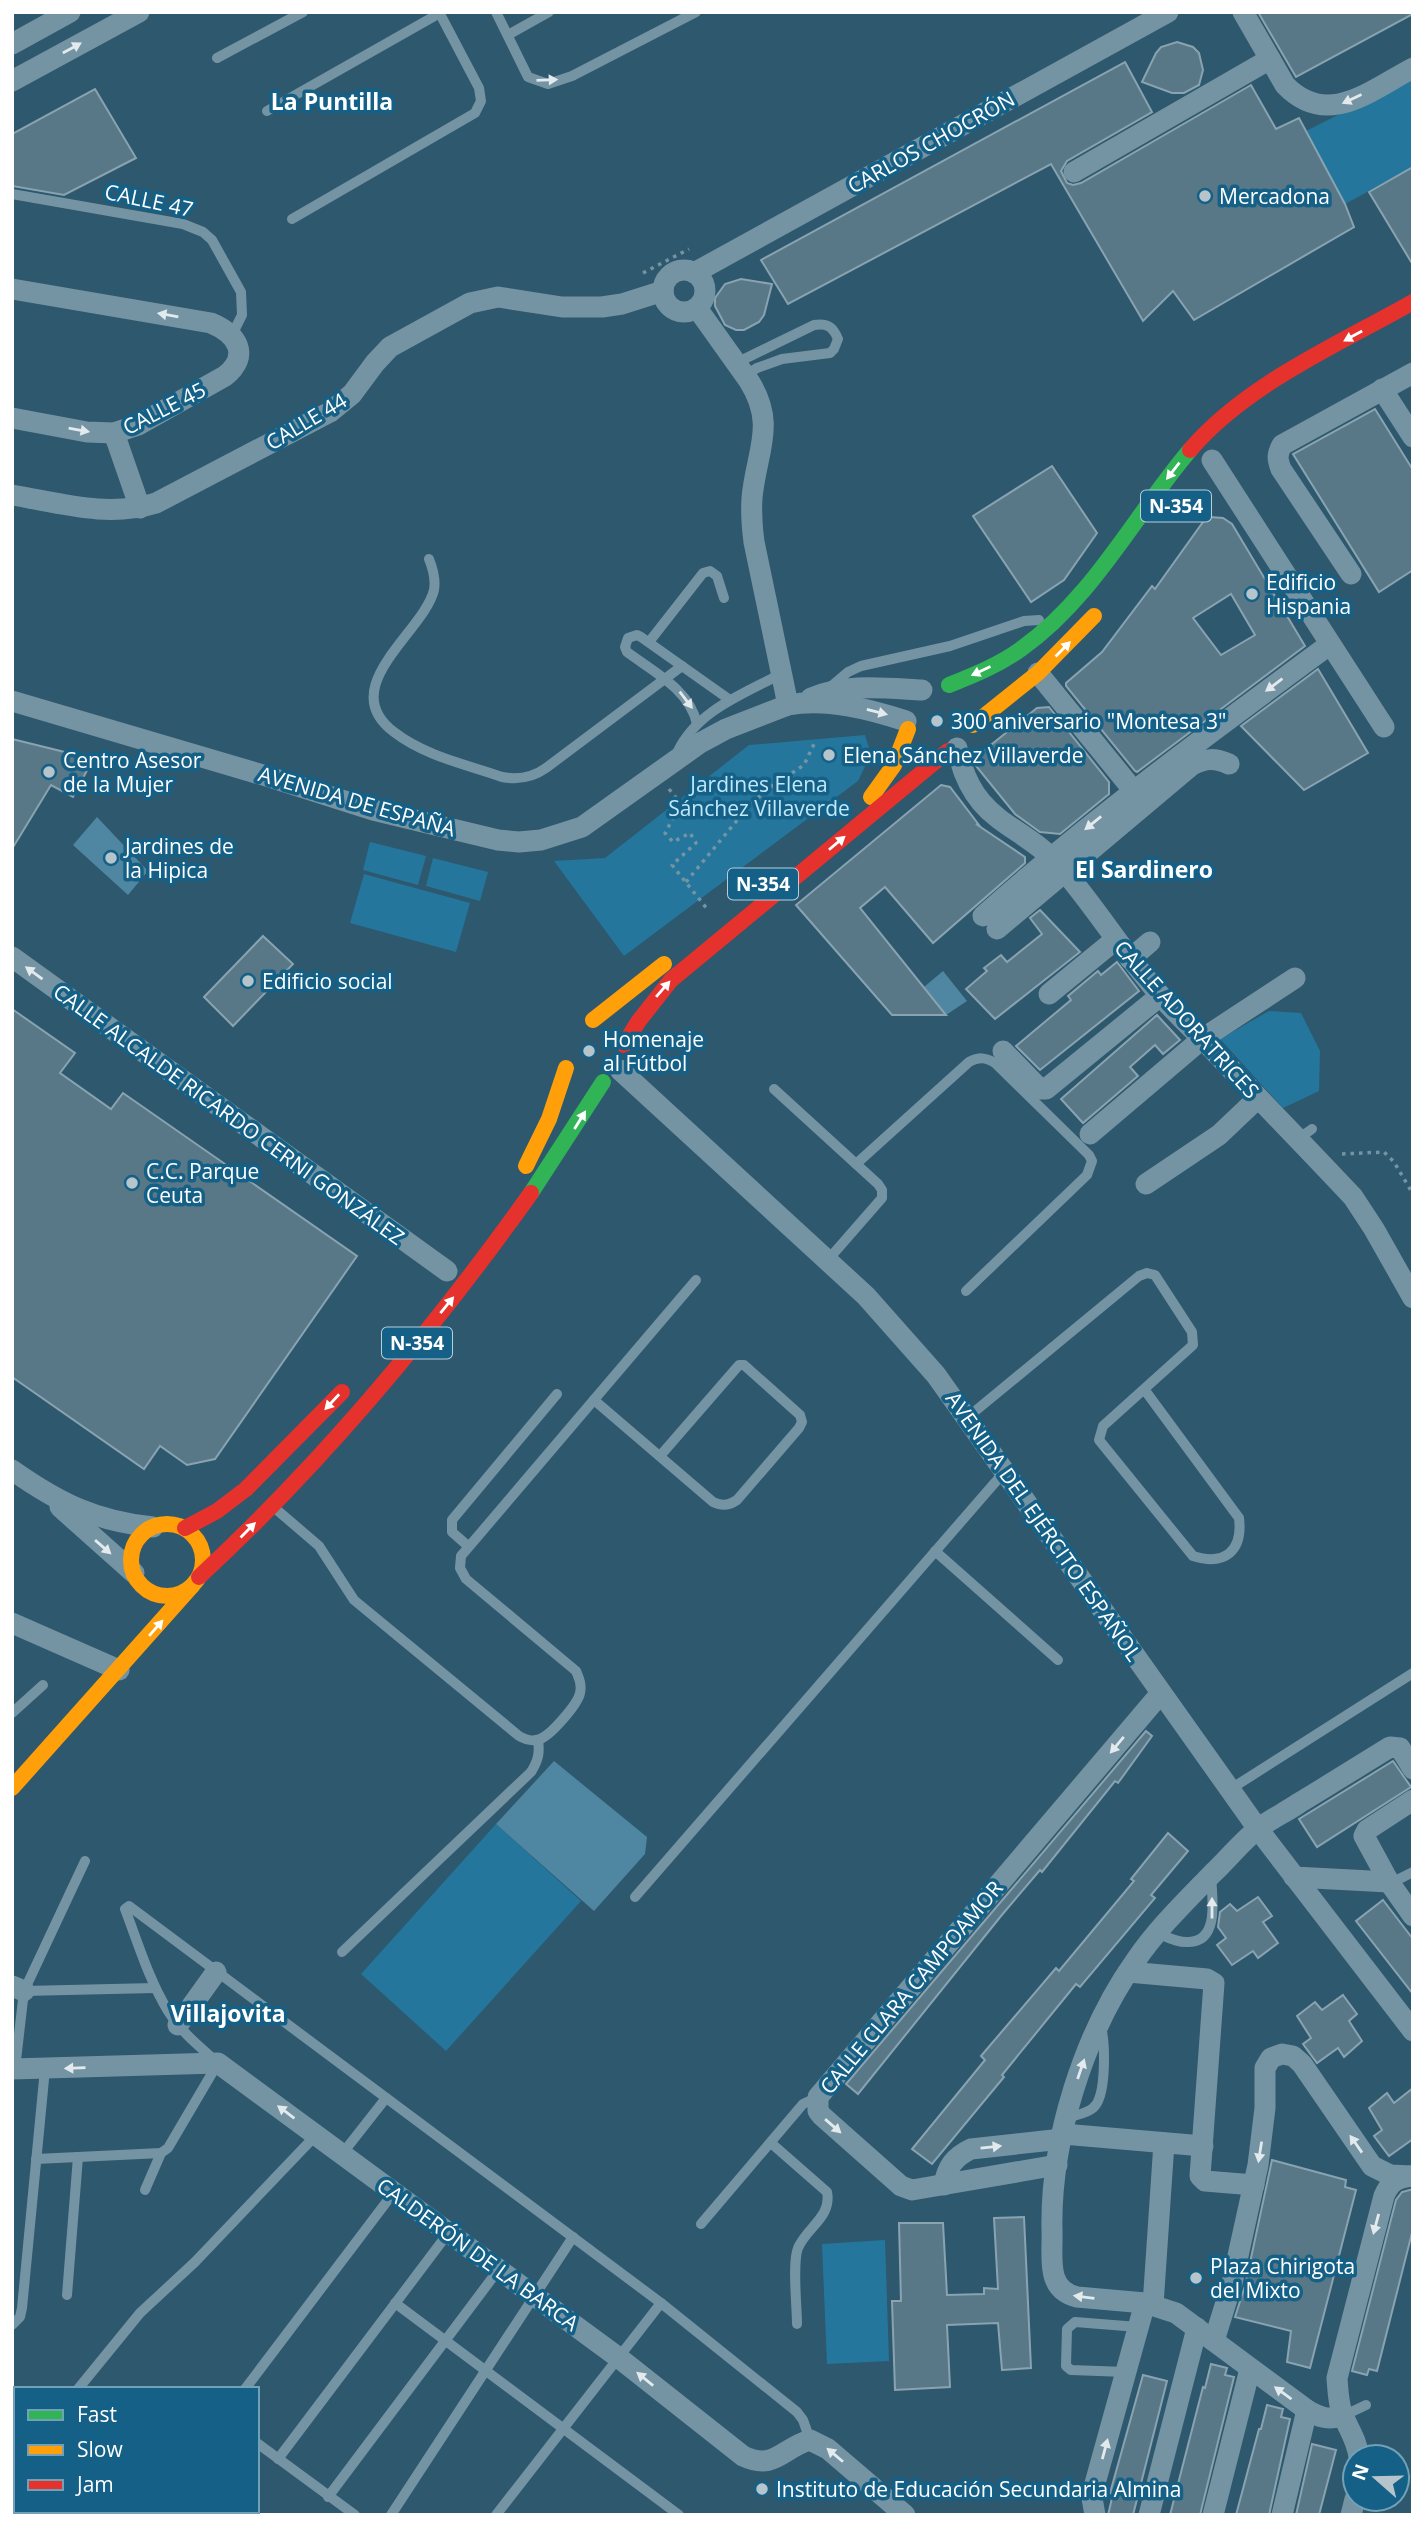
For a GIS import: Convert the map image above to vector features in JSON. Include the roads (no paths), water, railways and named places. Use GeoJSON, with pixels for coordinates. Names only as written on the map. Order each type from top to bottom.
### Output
{"type":"FeatureCollection","features":[{"type":"Feature","properties":{"kind":"highway","name":"N-354"},"geometry":{"type":"LineString","coordinates":[[696,939],[872,796],[889,776],[901,754],[910,703],[922,690],[930,686],[949,685],[986,670],[1020,650],[1051,625],[1079,597],[1174,469],[1197,442],[1235,406],[1273,381],[1413,302]]}},
{"type":"Feature","properties":{"kind":"highway","name":"N-354"},"geometry":{"type":"LineString","coordinates":[[136,1577],[148,1590],[159,1595],[182,1593],[272,1506],[363,1407],[471,1276],[623,1062],[624,1045],[638,1022],[671,980],[964,742],[973,725],[1038,673],[1104,605]]}},
{"type":"Feature","properties":{"kind":"highway"},"geometry":{"type":"LineString","coordinates":[[949,685],[968,699],[973,725]]}},
{"type":"Feature","properties":{"kind":"highway"},"geometry":{"type":"LineString","coordinates":[[907,725],[924,748],[953,750]]}},
{"type":"Feature","properties":{"kind":"highway"},"geometry":{"type":"LineString","coordinates":[[575,1026],[593,1020],[675,956]]}},
{"type":"Feature","properties":{"kind":"highway"},"geometry":{"type":"LineString","coordinates":[[593,1020],[613,1027],[624,1045]]}},
{"type":"Feature","properties":{"kind":"highway"},"geometry":{"type":"LineString","coordinates":[[561,1050],[566,1068],[573,1077],[582,1082],[593,1084],[611,1076]]}},
{"type":"Feature","properties":{"kind":"highway"},"geometry":{"type":"LineString","coordinates":[[515,1181],[544,1133],[566,1068]]}},
{"type":"Feature","properties":{"kind":"highway"},"geometry":{"type":"LineString","coordinates":[[185,1528],[217,1511],[246,1489],[349,1384]]}},
{"type":"Feature","properties":{"kind":"highway"},"geometry":{"type":"LineString","coordinates":[[138,1605],[132,1551],[144,1532],[153,1527],[163,1524],[185,1528],[200,1545],[203,1555],[195,1582]]}},
{"type":"Feature","properties":{"kind":"highway","name":"N-354"},"geometry":{"type":"LineString","coordinates":[[12,1788],[195,1582]]}},
{"type":"Feature","properties":{"kind":"highway","name":"N-354"},"geometry":{"type":"LineString","coordinates":[[119,1670],[135,1628]]}},
{"type":"Feature","properties":{"kind":"street"},"geometry":{"type":"LineString","coordinates":[[12,44],[70,12]]}},
{"type":"Feature","properties":{"kind":"street"},"geometry":{"type":"LineString","coordinates":[[12,81],[139,12]]}},
{"type":"Feature","properties":{"kind":"street","name":"CARLOS CHOCRÓN"},"geometry":{"type":"LineString","coordinates":[[694,273],[1168,12]]}},
{"type":"Feature","properties":{"kind":"street"},"geometry":{"type":"LineString","coordinates":[[1243,12],[1285,85],[1295,95],[1320,106],[1347,103],[1413,68]]}},
{"type":"Feature","properties":{"kind":"street"},"geometry":{"type":"LineString","coordinates":[[1074,172],[1270,59]]}},
{"type":"Feature","properties":{"kind":"street"},"geometry":{"type":"LineString","coordinates":[[682,270],[694,273],[705,289],[701,303],[691,311],[678,311],[668,303],[663,291],[671,275],[682,270]]}},
{"type":"Feature","properties":{"kind":"street"},"geometry":{"type":"LineString","coordinates":[[12,289],[211,323],[232,335]]}},
{"type":"Feature","properties":{"kind":"street","name":"CALLE 44"},"geometry":{"type":"LineString","coordinates":[[12,495],[98,510],[140,508],[172,496],[330,412],[352,394],[390,348],[470,303],[498,298],[562,307],[592,308],[622,304],[663,291]]}},
{"type":"Feature","properties":{"kind":"street"},"geometry":{"type":"LineString","coordinates":[[697,307],[756,391],[764,414],[764,436],[752,496],[754,542],[781,674],[794,704]]}},
{"type":"Feature","properties":{"kind":"street","name":"CALLE 45"},"geometry":{"type":"LineString","coordinates":[[12,418],[87,432],[114,433],[138,425],[234,369],[239,357],[238,345],[232,335]]}},
{"type":"Feature","properties":{"kind":"street"},"geometry":{"type":"LineString","coordinates":[[1351,574],[1281,469],[1277,461],[1278,452],[1283,444],[1413,373]]}},
{"type":"Feature","properties":{"kind":"street"},"geometry":{"type":"LineString","coordinates":[[1382,389],[1413,437]]}},
{"type":"Feature","properties":{"kind":"street"},"geometry":{"type":"LineString","coordinates":[[114,433],[140,508]]}},
{"type":"Feature","properties":{"kind":"street"},"geometry":{"type":"LineString","coordinates":[[1212,461],[1384,727]]}},
{"type":"Feature","properties":{"kind":"street"},"geometry":{"type":"LineString","coordinates":[[990,923],[1057,864],[1133,790],[1329,645]]}},
{"type":"Feature","properties":{"kind":"street"},"geometry":{"type":"LineString","coordinates":[[1038,673],[1133,790]]}},
{"type":"Feature","properties":{"kind":"street","name":"AVENIDA DE ESPAÑA"},"geometry":{"type":"LineString","coordinates":[[12,701],[373,810],[498,840],[541,840],[582,827],[674,760],[726,729],[825,692],[851,688],[922,690]]}},
{"type":"Feature","properties":{"kind":"street","name":"AVENIDA DE ESPAÑA"},"geometry":{"type":"LineString","coordinates":[[794,704],[853,707],[907,725]]}},
{"type":"Feature","properties":{"kind":"street","name":"CALLE ADORATRICES"},"geometry":{"type":"LineString","coordinates":[[953,750],[970,789],[983,806],[1057,864],[1160,996],[1258,1098],[1305,1134],[1353,1197],[1413,1298]]}},
{"type":"Feature","properties":{"kind":"street"},"geometry":{"type":"LineString","coordinates":[[1057,864],[1192,765],[1204,759],[1217,759],[1229,764]]}},
{"type":"Feature","properties":{"kind":"street"},"geometry":{"type":"LineString","coordinates":[[1049,994],[1115,940]]}},
{"type":"Feature","properties":{"kind":"street"},"geometry":{"type":"LineString","coordinates":[[1130,959],[1150,942]]}},
{"type":"Feature","properties":{"kind":"street","name":"CALLE ALCALDE RICARDO CERNI GONZÁLEZ"},"geometry":{"type":"LineString","coordinates":[[12,957],[446,1271]]}},
{"type":"Feature","properties":{"kind":"street"},"geometry":{"type":"LineString","coordinates":[[1090,1134],[1202,1039],[1295,978]]}},
{"type":"Feature","properties":{"kind":"street"},"geometry":{"type":"LineString","coordinates":[[1003,1051],[1036,1085],[1046,1089],[1160,996]]}},
{"type":"Feature","properties":{"kind":"street","name":"AVENIDA DEL EJÉRCITO ESPAÑOL"},"geometry":{"type":"LineString","coordinates":[[611,1076],[827,1261],[902,1334],[968,1417],[1229,1790],[1413,2031]]}},
{"type":"Feature","properties":{"kind":"street"},"geometry":{"type":"LineString","coordinates":[[1146,1184],[1219,1135],[1258,1098]]}},
{"type":"Feature","properties":{"kind":"street"},"geometry":{"type":"LineString","coordinates":[[12,1470],[64,1504],[92,1516],[122,1524],[153,1527]]}},
{"type":"Feature","properties":{"kind":"street"},"geometry":{"type":"LineString","coordinates":[[37,1488],[136,1577]]}},
{"type":"Feature","properties":{"kind":"street"},"geometry":{"type":"LineString","coordinates":[[12,1623],[119,1670]]}},
{"type":"Feature","properties":{"kind":"street","name":"CALLE CLARA CAMPOAMOR"},"geometry":{"type":"LineString","coordinates":[[1057,2165],[912,2190],[901,2186],[822,2116],[818,2111],[818,2097],[1161,1693]]}},
{"type":"Feature","properties":{"kind":"street"},"geometry":{"type":"LineString","coordinates":[[1343,2416],[1331,2419],[1317,2417],[1176,2313],[1149,2304],[1077,2297],[1066,2294],[1058,2287],[1054,2278],[1052,2221],[1057,2165],[1064,2130],[1084,2062],[1100,2024],[1128,1972],[1182,1903],[1258,1829],[1390,1747],[1400,1748],[1413,1769]]}},
{"type":"Feature","properties":{"kind":"street"},"geometry":{"type":"LineString","coordinates":[[1413,1800],[1364,1832],[1365,1839],[1389,1882],[1413,1916]]}},
{"type":"Feature","properties":{"kind":"street"},"geometry":{"type":"LineString","coordinates":[[1294,1877],[1389,1882]]}},
{"type":"Feature","properties":{"kind":"street"},"geometry":{"type":"LineString","coordinates":[[178,2025],[216,1972]]}},
{"type":"Feature","properties":{"kind":"street"},"geometry":{"type":"LineString","coordinates":[[1128,1972],[1207,1979],[1214,1983],[1200,2176],[1203,2181],[1254,2185]]}},
{"type":"Feature","properties":{"kind":"street"},"geometry":{"type":"LineString","coordinates":[[1149,2515],[1205,2334],[1232,2283],[1254,2185],[1262,2137],[1265,2068],[1271,2058],[1282,2054],[1293,2056],[1302,2064],[1372,2166],[1390,2175],[1412,2176]]}},
{"type":"Feature","properties":{"kind":"street"},"geometry":{"type":"LineString","coordinates":[[14,2069],[218,2063]]}},
{"type":"Feature","properties":{"kind":"street","name":"CALDERÓN DE LA BARCA"},"geometry":{"type":"LineString","coordinates":[[218,2063],[535,2295],[730,2447],[755,2462],[774,2460],[800,2443],[810,2440]]}},
{"type":"Feature","properties":{"kind":"street"},"geometry":{"type":"LineString","coordinates":[[944,2185],[946,2172],[952,2162],[971,2149],[1064,2130],[1203,2146]]}},
{"type":"Feature","properties":{"kind":"street"},"geometry":{"type":"LineString","coordinates":[[1095,2515],[1092,2498],[1094,2487],[1138,2328],[1149,2304],[1164,2143]]}},
{"type":"Feature","properties":{"kind":"street"},"geometry":{"type":"LineString","coordinates":[[1355,2443],[1343,2416],[1338,2398],[1337,2378],[1384,2196],[1389,2184],[1398,2178],[1412,2176]]}},
{"type":"Feature","properties":{"kind":"street"},"geometry":{"type":"LineString","coordinates":[[1213,2515],[1250,2369]]}},
{"type":"Feature","properties":{"kind":"street"},"geometry":{"type":"LineString","coordinates":[[1282,2515],[1307,2410]]}},
{"type":"Feature","properties":{"kind":"street"},"geometry":{"type":"LineString","coordinates":[[810,2440],[828,2449],[900,2513]]}},
{"type":"Feature","properties":{"kind":"lane"},"geometry":{"type":"LineString","coordinates":[[496,12],[528,78],[548,83],[572,76],[696,12]]}},
{"type":"Feature","properties":{"kind":"lane"},"geometry":{"type":"LineString","coordinates":[[508,35],[549,12]]}},
{"type":"Feature","properties":{"kind":"lane"},"geometry":{"type":"LineString","coordinates":[[267,111],[440,13],[480,88],[481,101],[475,113],[292,219]]}},
{"type":"Feature","properties":{"kind":"lane"},"geometry":{"type":"LineString","coordinates":[[217,58],[297,14]]}},
{"type":"Feature","properties":{"kind":"lane","name":"CALLE 47"},"geometry":{"type":"LineString","coordinates":[[12,194],[183,224],[203,232],[219,250],[241,292],[242,315],[232,335]]}},
{"type":"Feature","properties":{"kind":"lane"},"geometry":{"type":"LineString","coordinates":[[825,324],[834,329],[838,339],[830,353],[782,359],[757,368],[741,369],[814,325],[825,324]]}},
{"type":"Feature","properties":{"kind":"lane"},"geometry":{"type":"LineString","coordinates":[[429,559],[434,575],[430,600],[382,668],[375,695],[384,723],[419,747],[464,766],[502,777],[531,776],[546,768],[682,666]]}},
{"type":"Feature","properties":{"kind":"lane"},"geometry":{"type":"LineString","coordinates":[[649,642],[703,573],[710,572],[717,576],[724,598]]}},
{"type":"Feature","properties":{"kind":"lane"},"geometry":{"type":"LineString","coordinates":[[825,692],[842,676],[861,666],[950,646],[1024,621],[1038,620],[1051,625]]}},
{"type":"Feature","properties":{"kind":"lane"},"geometry":{"type":"LineString","coordinates":[[697,724],[687,699],[627,652],[625,648],[628,638],[637,635],[649,642],[730,700]]}},
{"type":"Feature","properties":{"kind":"lane"},"geometry":{"type":"LineString","coordinates":[[674,760],[697,724],[730,700],[781,674]]}},
{"type":"Feature","properties":{"kind":"lane"},"geometry":{"type":"LineString","coordinates":[[856,1164],[969,1062],[977,1058],[987,1058],[995,1063],[1089,1156],[1091,1161],[1087,1175],[966,1291]]}},
{"type":"Feature","properties":{"kind":"lane"},"geometry":{"type":"LineString","coordinates":[[774,1089],[882,1190],[881,1198],[827,1261]]}},
{"type":"Feature","properties":{"kind":"lane"},"geometry":{"type":"LineString","coordinates":[[968,1417],[1139,1276],[1147,1273],[1155,1275],[1194,1339],[1189,1351],[1144,1390],[1103,1426],[1099,1440],[1193,1556],[1208,1561],[1223,1558],[1235,1548],[1241,1533],[1239,1518],[1144,1390]]}},
{"type":"Feature","properties":{"kind":"lane"},"geometry":{"type":"LineString","coordinates":[[272,1506],[319,1546],[354,1600],[519,1736],[538,1740],[547,1735],[578,1702],[581,1691],[576,1671],[466,1579],[460,1568],[461,1556],[696,1280]]}},
{"type":"Feature","properties":{"kind":"lane"},"geometry":{"type":"LineString","coordinates":[[594,1399],[713,1502],[721,1505],[729,1505],[737,1500],[802,1422],[800,1415],[744,1365],[739,1364],[660,1456]]}},
{"type":"Feature","properties":{"kind":"lane"},"geometry":{"type":"LineString","coordinates":[[468,1546],[452,1532],[452,1520],[557,1394]]}},
{"type":"Feature","properties":{"kind":"lane"},"geometry":{"type":"LineString","coordinates":[[635,1898],[1005,1471]]}},
{"type":"Feature","properties":{"kind":"lane"},"geometry":{"type":"LineString","coordinates":[[935,1551],[1058,1660]]}},
{"type":"Feature","properties":{"kind":"lane"},"geometry":{"type":"LineString","coordinates":[[1229,1790],[1413,1673]]}},
{"type":"Feature","properties":{"kind":"lane"},"geometry":{"type":"LineString","coordinates":[[12,1713],[43,1685]]}},
{"type":"Feature","properties":{"kind":"lane"},"geometry":{"type":"LineString","coordinates":[[342,1952],[531,1772],[540,1752],[538,1740]]}},
{"type":"Feature","properties":{"kind":"lane"},"geometry":{"type":"LineString","coordinates":[[14,2069],[18,1989],[85,1861]]}},
{"type":"Feature","properties":{"kind":"lane"},"geometry":{"type":"LineString","coordinates":[[1389,1882],[1413,1872]]}},
{"type":"Feature","properties":{"kind":"lane"},"geometry":{"type":"LineString","coordinates":[[1157,1933],[1191,1942],[1202,1937],[1210,1928],[1212,1915],[1211,1875]]}},
{"type":"Feature","properties":{"kind":"lane"},"geometry":{"type":"LineString","coordinates":[[36,2159],[161,2153],[169,2148],[218,2063],[178,2025],[155,1987],[126,1912],[127,1907],[131,1907],[661,2304],[796,2412],[803,2420],[810,2440]]}},
{"type":"Feature","properties":{"kind":"lane"},"geometry":{"type":"LineString","coordinates":[[18,1989],[155,1987]]}},
{"type":"Feature","properties":{"kind":"lane"},"geometry":{"type":"LineString","coordinates":[[12,2325],[20,2317],[22,2308],[45,2069]]}},
{"type":"Feature","properties":{"kind":"lane"},"geometry":{"type":"LineString","coordinates":[[701,2224],[803,2104],[818,2097]]}},
{"type":"Feature","properties":{"kind":"lane"},"geometry":{"type":"LineString","coordinates":[[342,2154],[386,2098]]}},
{"type":"Feature","properties":{"kind":"lane"},"geometry":{"type":"LineString","coordinates":[[80,2387],[140,2313],[195,2262],[316,2135]]}},
{"type":"Feature","properties":{"kind":"lane"},"geometry":{"type":"LineString","coordinates":[[771,2143],[827,2192],[829,2199],[825,2212],[805,2237],[796,2254],[797,2324]]}},
{"type":"Feature","properties":{"kind":"lane"},"geometry":{"type":"LineString","coordinates":[[145,2190],[161,2153]]}},
{"type":"Feature","properties":{"kind":"lane"},"geometry":{"type":"LineString","coordinates":[[67,2295],[78,2157]]}},
{"type":"Feature","properties":{"kind":"lane"},"geometry":{"type":"LineString","coordinates":[[247,2387],[394,2192]]}},
{"type":"Feature","properties":{"kind":"lane"},"geometry":{"type":"LineString","coordinates":[[278,2459],[449,2232]]}},
{"type":"Feature","properties":{"kind":"lane"},"geometry":{"type":"LineString","coordinates":[[391,2515],[573,2237]]}},
{"type":"Feature","properties":{"kind":"lane"},"geometry":{"type":"LineString","coordinates":[[328,2497],[499,2269]]}},
{"type":"Feature","properties":{"kind":"lane"},"geometry":{"type":"LineString","coordinates":[[395,2303],[679,2515]]}},
{"type":"Feature","properties":{"kind":"lane"},"geometry":{"type":"LineString","coordinates":[[496,2515],[661,2304]]}},
{"type":"Feature","properties":{"kind":"lane"},"geometry":{"type":"LineString","coordinates":[[1126,2372],[1071,2370],[1066,2366],[1067,2329],[1075,2322],[1138,2328]]}},
{"type":"Feature","properties":{"kind":"lane"},"geometry":{"type":"LineString","coordinates":[[1343,2416],[1366,2405]]}},
{"type":"Feature","properties":{"kind":"lane"},"geometry":{"type":"LineString","coordinates":[[259,2445],[355,2515]]}},
{"type":"Feature","properties":{"kind":"place","name":"Mercadona"},"geometry":{"type":"Point","coordinates":[1205,196]}},
{"type":"Feature","properties":{"kind":"place","name":"Edificio Hispania"},"geometry":{"type":"Point","coordinates":[1252,594]}},
{"type":"Feature","properties":{"kind":"place","name":"300 aniversario \"Montesa 3\""},"geometry":{"type":"Point","coordinates":[937,721]}},
{"type":"Feature","properties":{"kind":"place","name":"Elena Sánchez Villaverde"},"geometry":{"type":"Point","coordinates":[829,755]}},
{"type":"Feature","properties":{"kind":"place","name":"Centro Asesor de la Mujer"},"geometry":{"type":"Point","coordinates":[49,772]}},
{"type":"Feature","properties":{"kind":"place","name":"Jardines de la Hipica"},"geometry":{"type":"Point","coordinates":[111,858]}},
{"type":"Feature","properties":{"kind":"place","name":"Edificio social"},"geometry":{"type":"Point","coordinates":[248,981]}},
{"type":"Feature","properties":{"kind":"place","name":"Homenaje al Fútbol"},"geometry":{"type":"Point","coordinates":[589,1051]}},
{"type":"Feature","properties":{"kind":"place","name":"C.C. Parque Ceuta"},"geometry":{"type":"Point","coordinates":[132,1183]}},
{"type":"Feature","properties":{"kind":"place","name":"Plaza Chirigota del Mixto"},"geometry":{"type":"Point","coordinates":[1196,2278]}},
{"type":"Feature","properties":{"kind":"place","name":"Instituto de Educación Secundaria Almina"},"geometry":{"type":"Point","coordinates":[762,2489]}},
{"type":"Feature","properties":{"kind":"district","name":"La Puntilla"},"geometry":{"type":"Point","coordinates":[332,101]}},
{"type":"Feature","properties":{"kind":"district","name":"El Sardinero"},"geometry":{"type":"Point","coordinates":[1144,869]}},
{"type":"Feature","properties":{"kind":"district","name":"Villajovita"},"geometry":{"type":"Point","coordinates":[228,2013]}},
{"type":"Feature","properties":{"kind":"park label","name":"Jardines Elena Sánchez Villaverde"},"geometry":{"type":"Point","coordinates":[759,796]}}]}
